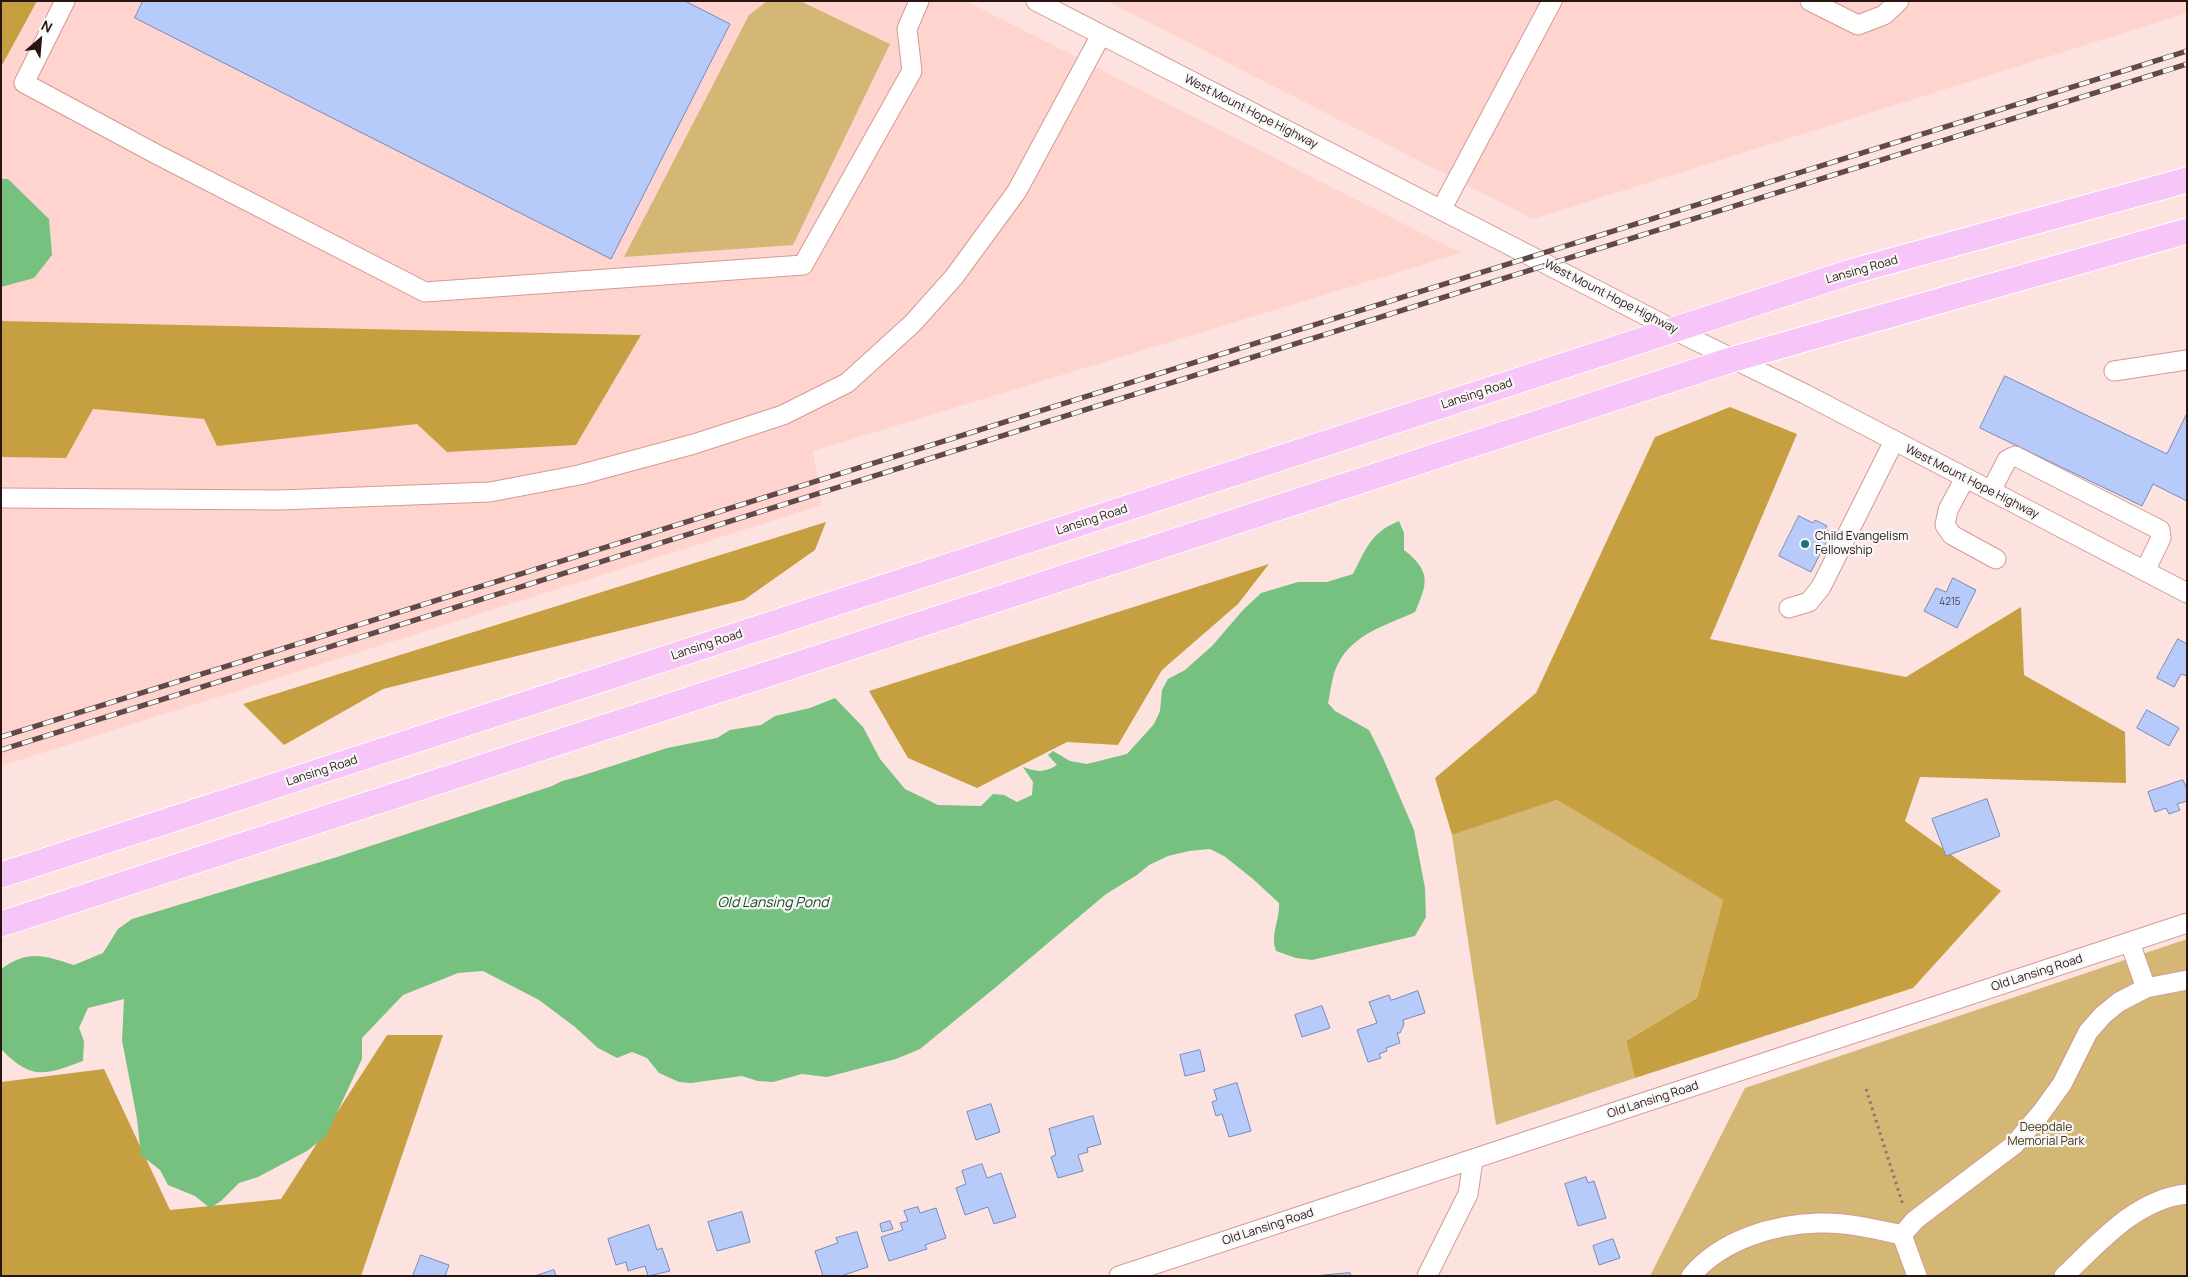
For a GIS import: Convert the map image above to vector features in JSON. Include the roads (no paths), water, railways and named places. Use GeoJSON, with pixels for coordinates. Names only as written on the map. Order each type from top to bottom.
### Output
{"type":"FeatureCollection","features":[{"type":"Feature","properties":{"kind":"main road","name":"Lansing Road"},"geometry":{"type":"LineString","coordinates":[[1,876],[1854,272],[2187,180]]}},
{"type":"Feature","properties":{"kind":"main road"},"geometry":{"type":"LineString","coordinates":[[1,924],[1734,360],[2187,231]]}},
{"type":"Feature","properties":{"kind":"street"},"geometry":{"type":"LineString","coordinates":[[65,1],[24,83],[156,154],[425,292],[803,265],[912,71],[907,29],[919,1]]}},
{"type":"Feature","properties":{"kind":"street"},"geometry":{"type":"LineString","coordinates":[[1440,210],[1552,1]]}},
{"type":"Feature","properties":{"kind":"street"},"geometry":{"type":"LineString","coordinates":[[1810,1],[1858,25],[1884,15],[1899,1]]}},
{"type":"Feature","properties":{"kind":"street","name":"West Mount Hope Highway"},"geometry":{"type":"LineString","coordinates":[[1045,3],[1101,35],[1440,210],[2187,592]]}},
{"type":"Feature","properties":{"kind":"street"},"geometry":{"type":"LineString","coordinates":[[1,498],[280,500],[490,492],[579,475],[694,444],[783,415],[847,383],[913,323],[954,278],[1017,191],[1101,35]]}},
{"type":"Feature","properties":{"kind":"street"},"geometry":{"type":"LineString","coordinates":[[2114,371],[2187,360]]}},
{"type":"Feature","properties":{"kind":"street"},"geometry":{"type":"LineString","coordinates":[[1789,608],[1809,602],[1821,587],[1894,441]]}},
{"type":"Feature","properties":{"kind":"street"},"geometry":{"type":"LineString","coordinates":[[1990,491],[2007,460],[2015,456],[2160,530],[2161,538],[2145,571]]}},
{"type":"Feature","properties":{"kind":"street"},"geometry":{"type":"LineString","coordinates":[[1965,478],[1948,510],[1945,524],[1952,535],[1996,559]]}},
{"type":"Feature","properties":{"kind":"street","name":"Old Lansing Road"},"geometry":{"type":"LineString","coordinates":[[1119,1276],[2187,923]]}},
{"type":"Feature","properties":{"kind":"street"},"geometry":{"type":"LineString","coordinates":[[2130,942],[2146,988]]}},
{"type":"Feature","properties":{"kind":"street"},"geometry":{"type":"LineString","coordinates":[[1902,1234],[1915,1220],[2014,1145],[2062,1084],[2088,1032],[2103,1015],[2119,1002],[2146,988],[2187,980]]}},
{"type":"Feature","properties":{"kind":"street"},"geometry":{"type":"LineString","coordinates":[[1427,1276],[1465,1200],[1473,1160]]}},
{"type":"Feature","properties":{"kind":"street"},"geometry":{"type":"LineString","coordinates":[[2064,1276],[2097,1244],[2143,1207],[2169,1196],[2187,1194]]}},
{"type":"Feature","properties":{"kind":"street"},"geometry":{"type":"LineString","coordinates":[[1691,1276],[1698,1267],[1722,1249],[1780,1227],[1819,1222],[1857,1225],[1902,1234]]}},
{"type":"Feature","properties":{"kind":"street"},"geometry":{"type":"LineString","coordinates":[[1902,1234],[1917,1276]]}},
{"type":"Feature","properties":{"kind":"water"},"geometry":{"type":"Polygon","coordinates":[[[1,179],[8,179],[49,219],[52,255],[34,278],[1,287],[1,179]]]}},
{"type":"Feature","properties":{"kind":"water","name":"Old Lansing Pond"},"geometry":{"type":"Polygon","coordinates":[[[1399,521],[1404,533],[1404,550],[1419,564],[1423,571],[1423,593],[1415,612],[1372,631],[1346,652],[1335,671],[1328,703],[1335,711],[1369,730],[1414,830],[1425,888],[1426,917],[1415,936],[1312,960],[1296,958],[1276,951],[1274,939],[1279,903],[1224,856],[1210,849],[1189,851],[1168,856],[1149,865],[1137,875],[1106,894],[920,1049],[896,1059],[827,1077],[802,1074],[773,1082],[758,1081],[742,1076],[691,1083],[679,1082],[659,1073],[647,1058],[632,1052],[617,1058],[598,1048],[575,1027],[539,1000],[483,971],[458,973],[403,995],[362,1038],[362,1059],[326,1136],[307,1151],[258,1177],[239,1183],[221,1201],[210,1208],[195,1196],[168,1185],[160,1170],[141,1155],[137,1119],[122,1040],[124,999],[88,1008],[79,1028],[84,1041],[83,1061],[49,1072],[31,1071],[12,1059],[1,1049],[1,969],[20,959],[37,956],[74,965],[103,953],[118,929],[132,919],[337,857],[552,786],[562,781],[667,748],[717,738],[730,730],[761,725],[775,716],[810,708],[835,698],[863,727],[880,759],[905,789],[938,805],[981,806],[993,794],[1004,795],[1017,802],[1032,795],[1033,782],[1023,767],[1040,771],[1052,768],[1057,765],[1048,755],[1053,751],[1070,761],[1087,764],[1127,754],[1154,724],[1160,711],[1162,690],[1168,679],[1185,670],[1212,646],[1243,610],[1261,593],[1298,582],[1327,582],[1353,574],[1370,542],[1382,530],[1399,521]]]}},
{"type":"Feature","properties":{"kind":"railway"},"geometry":{"type":"LineString","coordinates":[[1,737],[2187,51]]}},
{"type":"Feature","properties":{"kind":"railway"},"geometry":{"type":"LineString","coordinates":[[1,750],[2187,64]]}},
{"type":"Feature","properties":{"kind":"place","name":"Child Evangelism Fellowship"},"geometry":{"type":"Point","coordinates":[1805,544]}},
{"type":"Feature","properties":{"kind":"park label","name":"Deepdale Memorial Park"},"geometry":{"type":"Point","coordinates":[2046,1135]}}]}
